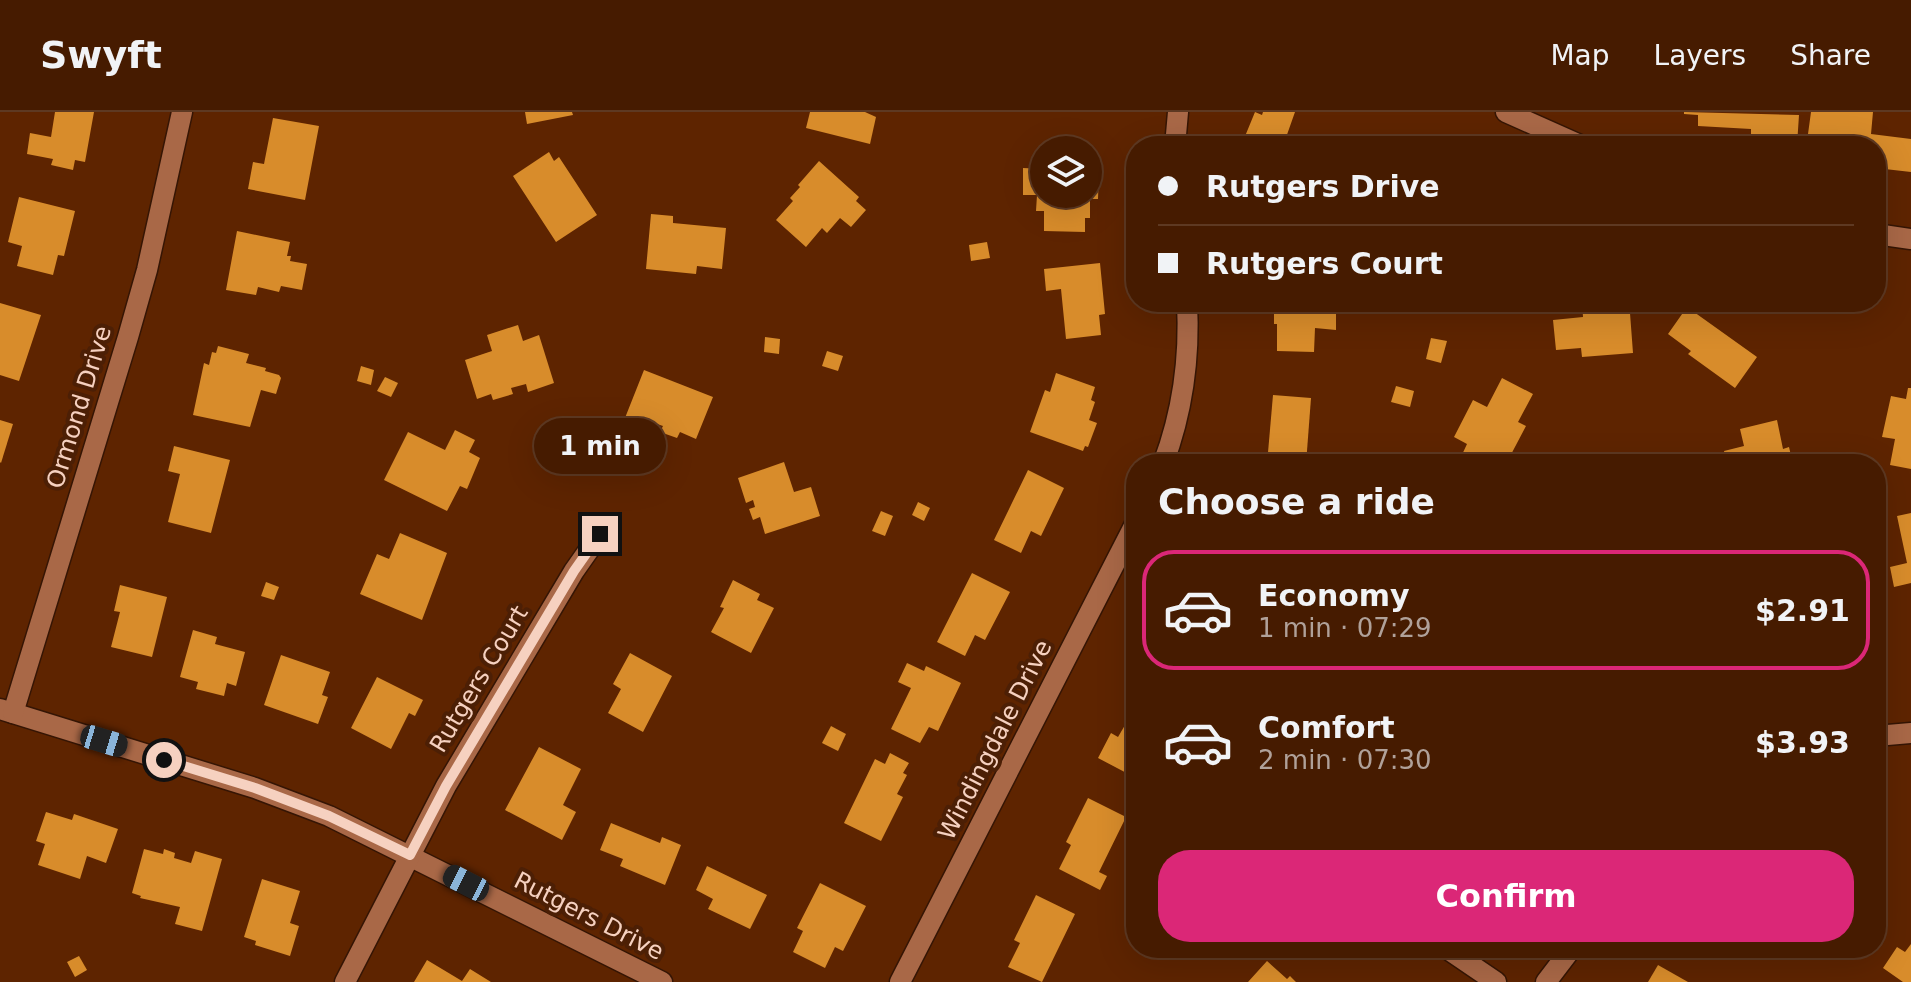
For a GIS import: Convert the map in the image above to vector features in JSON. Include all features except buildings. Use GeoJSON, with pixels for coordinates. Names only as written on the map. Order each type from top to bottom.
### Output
{"type":"FeatureCollection","features":[{"type":"Feature","properties":{"kind":"street","name":"Ormond Drive"},"geometry":{"type":"LineString","coordinates":[[6,711],[136,311],[182,112]]}},
{"type":"Feature","properties":{"kind":"street"},"geometry":{"type":"LineString","coordinates":[[1176,136],[1178,112]]}},
{"type":"Feature","properties":{"kind":"street"},"geometry":{"type":"LineString","coordinates":[[1506,112],[1560,136]]}},
{"type":"Feature","properties":{"kind":"street"},"geometry":{"type":"LineString","coordinates":[[1886,235],[1911,239]]}},
{"type":"Feature","properties":{"kind":"street"},"geometry":{"type":"LineString","coordinates":[[1166,454],[1180,413],[1187,366],[1187,312]]}},
{"type":"Feature","properties":{"kind":"street","name":"Rutgers Court"},"geometry":{"type":"LineString","coordinates":[[345,982],[470,746],[574,571],[600,534]]}},
{"type":"Feature","properties":{"kind":"street","name":"Windingdale Drive"},"geometry":{"type":"LineString","coordinates":[[900,982],[1126,541]]}},
{"type":"Feature","properties":{"kind":"street","name":"Rutgers Drive"},"geometry":{"type":"LineString","coordinates":[[6,711],[255,788],[329,816],[662,982]]}},
{"type":"Feature","properties":{"kind":"street"},"geometry":{"type":"LineString","coordinates":[[1886,735],[1911,733]]}},
{"type":"Feature","properties":{"kind":"street"},"geometry":{"type":"LineString","coordinates":[[1461,958],[1496,982]]}},
{"type":"Feature","properties":{"kind":"street"},"geometry":{"type":"LineString","coordinates":[[1546,982],[1564,958]]}},
{"type":"Feature","properties":{"kind":"route"},"geometry":{"type":"LineString","coordinates":[[164,760],[255,788],[329,816],[410,855],[446,786],[574,571],[600,534]]}}]}
